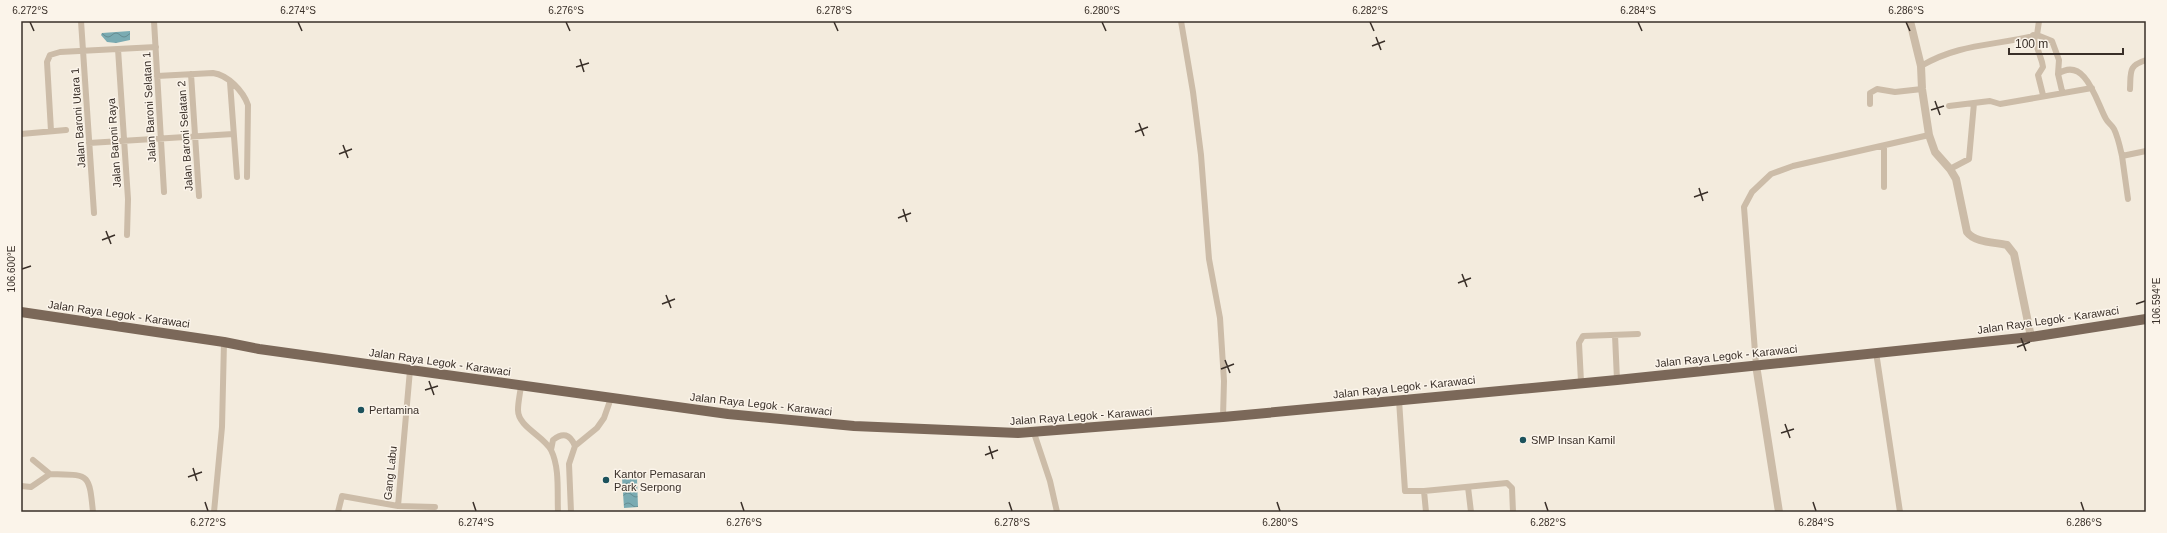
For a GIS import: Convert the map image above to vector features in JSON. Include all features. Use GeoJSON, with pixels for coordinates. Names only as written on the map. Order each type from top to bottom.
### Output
{"type":"FeatureCollection","features":[{"type":"Feature","properties":{"kind":"main road","name":"Jalan Raya Legok - Karawaci"},"geometry":{"type":"LineString","coordinates":[[21,312],[224,342],[259,349],[521,386],[652,402],[728,414],[854,426],[995,434],[1034,433],[1223,417],[1581,382],[1617,380],[1756,364],[2031,337],[2146,319]]}},
{"type":"Feature","properties":{"kind":"street","name":"Jalan Baroni Utara 1"},"geometry":{"type":"LineString","coordinates":[[81,21],[94,213]]}},
{"type":"Feature","properties":{"kind":"street","name":"Jalan Baroni Selatan 1"},"geometry":{"type":"LineString","coordinates":[[154,21],[164,192]]}},
{"type":"Feature","properties":{"kind":"street"},"geometry":{"type":"LineString","coordinates":[[1180,21],[1193,92],[1201,155],[1208,259],[1220,318],[1224,381],[1223,417]]}},
{"type":"Feature","properties":{"kind":"street"},"geometry":{"type":"LineString","coordinates":[[1910,21],[1921,66],[1922,89],[1929,135],[1935,152],[1950,169],[1959,188],[1967,232],[1970,237],[2007,245],[2014,254],[2031,337]]}},
{"type":"Feature","properties":{"kind":"street"},"geometry":{"type":"LineString","coordinates":[[2039,21],[2035,35],[2043,67],[2038,75],[2043,95]]}},
{"type":"Feature","properties":{"kind":"street"},"geometry":{"type":"LineString","coordinates":[[1921,66],[1939,55],[1956,50],[2035,35],[2052,41],[2059,60],[2058,74],[2062,92]]}},
{"type":"Feature","properties":{"kind":"street"},"geometry":{"type":"LineString","coordinates":[[51,131],[47,62],[50,55],[60,52],[156,46]]}},
{"type":"Feature","properties":{"kind":"street","name":"Jalan Baroni Raya"},"geometry":{"type":"LineString","coordinates":[[118,49],[128,199],[127,235]]}},
{"type":"Feature","properties":{"kind":"street"},"geometry":{"type":"LineString","coordinates":[[2130,88],[2131,68],[2134,64],[2146,60]]}},
{"type":"Feature","properties":{"kind":"street"},"geometry":{"type":"LineString","coordinates":[[2058,74],[2071,70],[2081,74],[2086,78],[2092,88],[2102,107],[2106,120],[2114,130],[2122,156],[2128,199]]}},
{"type":"Feature","properties":{"kind":"street","name":"Jalan Baroni Selatan 2"},"geometry":{"type":"LineString","coordinates":[[191,74],[199,196]]}},
{"type":"Feature","properties":{"kind":"street"},"geometry":{"type":"LineString","coordinates":[[157,76],[221,74],[244,95],[248,105],[247,177]]}},
{"type":"Feature","properties":{"kind":"street"},"geometry":{"type":"LineString","coordinates":[[230,82],[236,177]]}},
{"type":"Feature","properties":{"kind":"street"},"geometry":{"type":"LineString","coordinates":[[1949,106],[1990,101],[2000,104],[2043,95],[2092,88]]}},
{"type":"Feature","properties":{"kind":"street"},"geometry":{"type":"LineString","coordinates":[[1870,104],[1870,93],[1877,89],[1895,92],[1922,89]]}},
{"type":"Feature","properties":{"kind":"street"},"geometry":{"type":"LineString","coordinates":[[1950,169],[1969,159],[1974,103]]}},
{"type":"Feature","properties":{"kind":"street"},"geometry":{"type":"LineString","coordinates":[[21,134],[66,130]]}},
{"type":"Feature","properties":{"kind":"street"},"geometry":{"type":"LineString","coordinates":[[89,143],[234,134]]}},
{"type":"Feature","properties":{"kind":"street"},"geometry":{"type":"LineString","coordinates":[[1779,512],[1756,364],[1744,207],[1752,192],[1771,174],[1793,166],[1929,135]]}},
{"type":"Feature","properties":{"kind":"street"},"geometry":{"type":"LineString","coordinates":[[1884,146],[1884,187]]}},
{"type":"Feature","properties":{"kind":"street"},"geometry":{"type":"LineString","coordinates":[[2122,156],[2146,151]]}},
{"type":"Feature","properties":{"kind":"street"},"geometry":{"type":"LineString","coordinates":[[1581,382],[1580,339],[1586,335],[1638,334]]}},
{"type":"Feature","properties":{"kind":"street"},"geometry":{"type":"LineString","coordinates":[[1615,335],[1617,380]]}},
{"type":"Feature","properties":{"kind":"street"},"geometry":{"type":"LineString","coordinates":[[214,512],[222,426],[224,342]]}},
{"type":"Feature","properties":{"kind":"street"},"geometry":{"type":"LineString","coordinates":[[1876,352],[1900,512]]}},
{"type":"Feature","properties":{"kind":"street","name":"Gang Labu"},"geometry":{"type":"LineString","coordinates":[[338,512],[342,496],[398,506],[410,370]]}},
{"type":"Feature","properties":{"kind":"street"},"geometry":{"type":"LineString","coordinates":[[521,386],[518,412],[527,428],[540,436],[551,450],[556,466],[558,512]]}},
{"type":"Feature","properties":{"kind":"street"},"geometry":{"type":"LineString","coordinates":[[571,512],[569,464],[575,446],[597,428],[604,418],[611,398]]}},
{"type":"Feature","properties":{"kind":"street"},"geometry":{"type":"LineString","coordinates":[[1399,400],[1404,491],[1424,491],[1468,486],[1507,484],[1512,488],[1513,512]]}},
{"type":"Feature","properties":{"kind":"street"},"geometry":{"type":"LineString","coordinates":[[1034,433],[1050,481],[1057,512]]}},
{"type":"Feature","properties":{"kind":"street"},"geometry":{"type":"LineString","coordinates":[[551,450],[553,440],[559,435],[566,434],[572,438],[575,446]]}},
{"type":"Feature","properties":{"kind":"street"},"geometry":{"type":"LineString","coordinates":[[33,460],[50,474]]}},
{"type":"Feature","properties":{"kind":"street"},"geometry":{"type":"LineString","coordinates":[[21,486],[30,487],[50,474],[81,475],[86,478],[91,493],[93,512]]}},
{"type":"Feature","properties":{"kind":"street"},"geometry":{"type":"LineString","coordinates":[[1468,486],[1471,512]]}},
{"type":"Feature","properties":{"kind":"street"},"geometry":{"type":"LineString","coordinates":[[1424,491],[1426,512]]}},
{"type":"Feature","properties":{"kind":"street"},"geometry":{"type":"LineString","coordinates":[[557,500],[570,499]]}},
{"type":"Feature","properties":{"kind":"street"},"geometry":{"type":"LineString","coordinates":[[398,506],[434,507]]}},
{"type":"Feature","properties":{"kind":"water"},"geometry":{"type":"Polygon","coordinates":[[[130,31],[130,40],[116,43],[107,42],[101,35],[102,33],[130,31]]]}},
{"type":"Feature","properties":{"kind":"water"},"geometry":{"type":"Polygon","coordinates":[[[622,478],[637,478],[638,507],[624,508],[622,478]]]}},
{"type":"Feature","properties":{"kind":"place","name":"Pertamina"},"geometry":{"type":"Point","coordinates":[361,410]}},
{"type":"Feature","properties":{"kind":"place","name":"SMP Insan Kamil"},"geometry":{"type":"Point","coordinates":[1523,440]}},
{"type":"Feature","properties":{"kind":"place","name":"Kantor Pemasaran Park Serpong"},"geometry":{"type":"Point","coordinates":[606,480]}}]}
